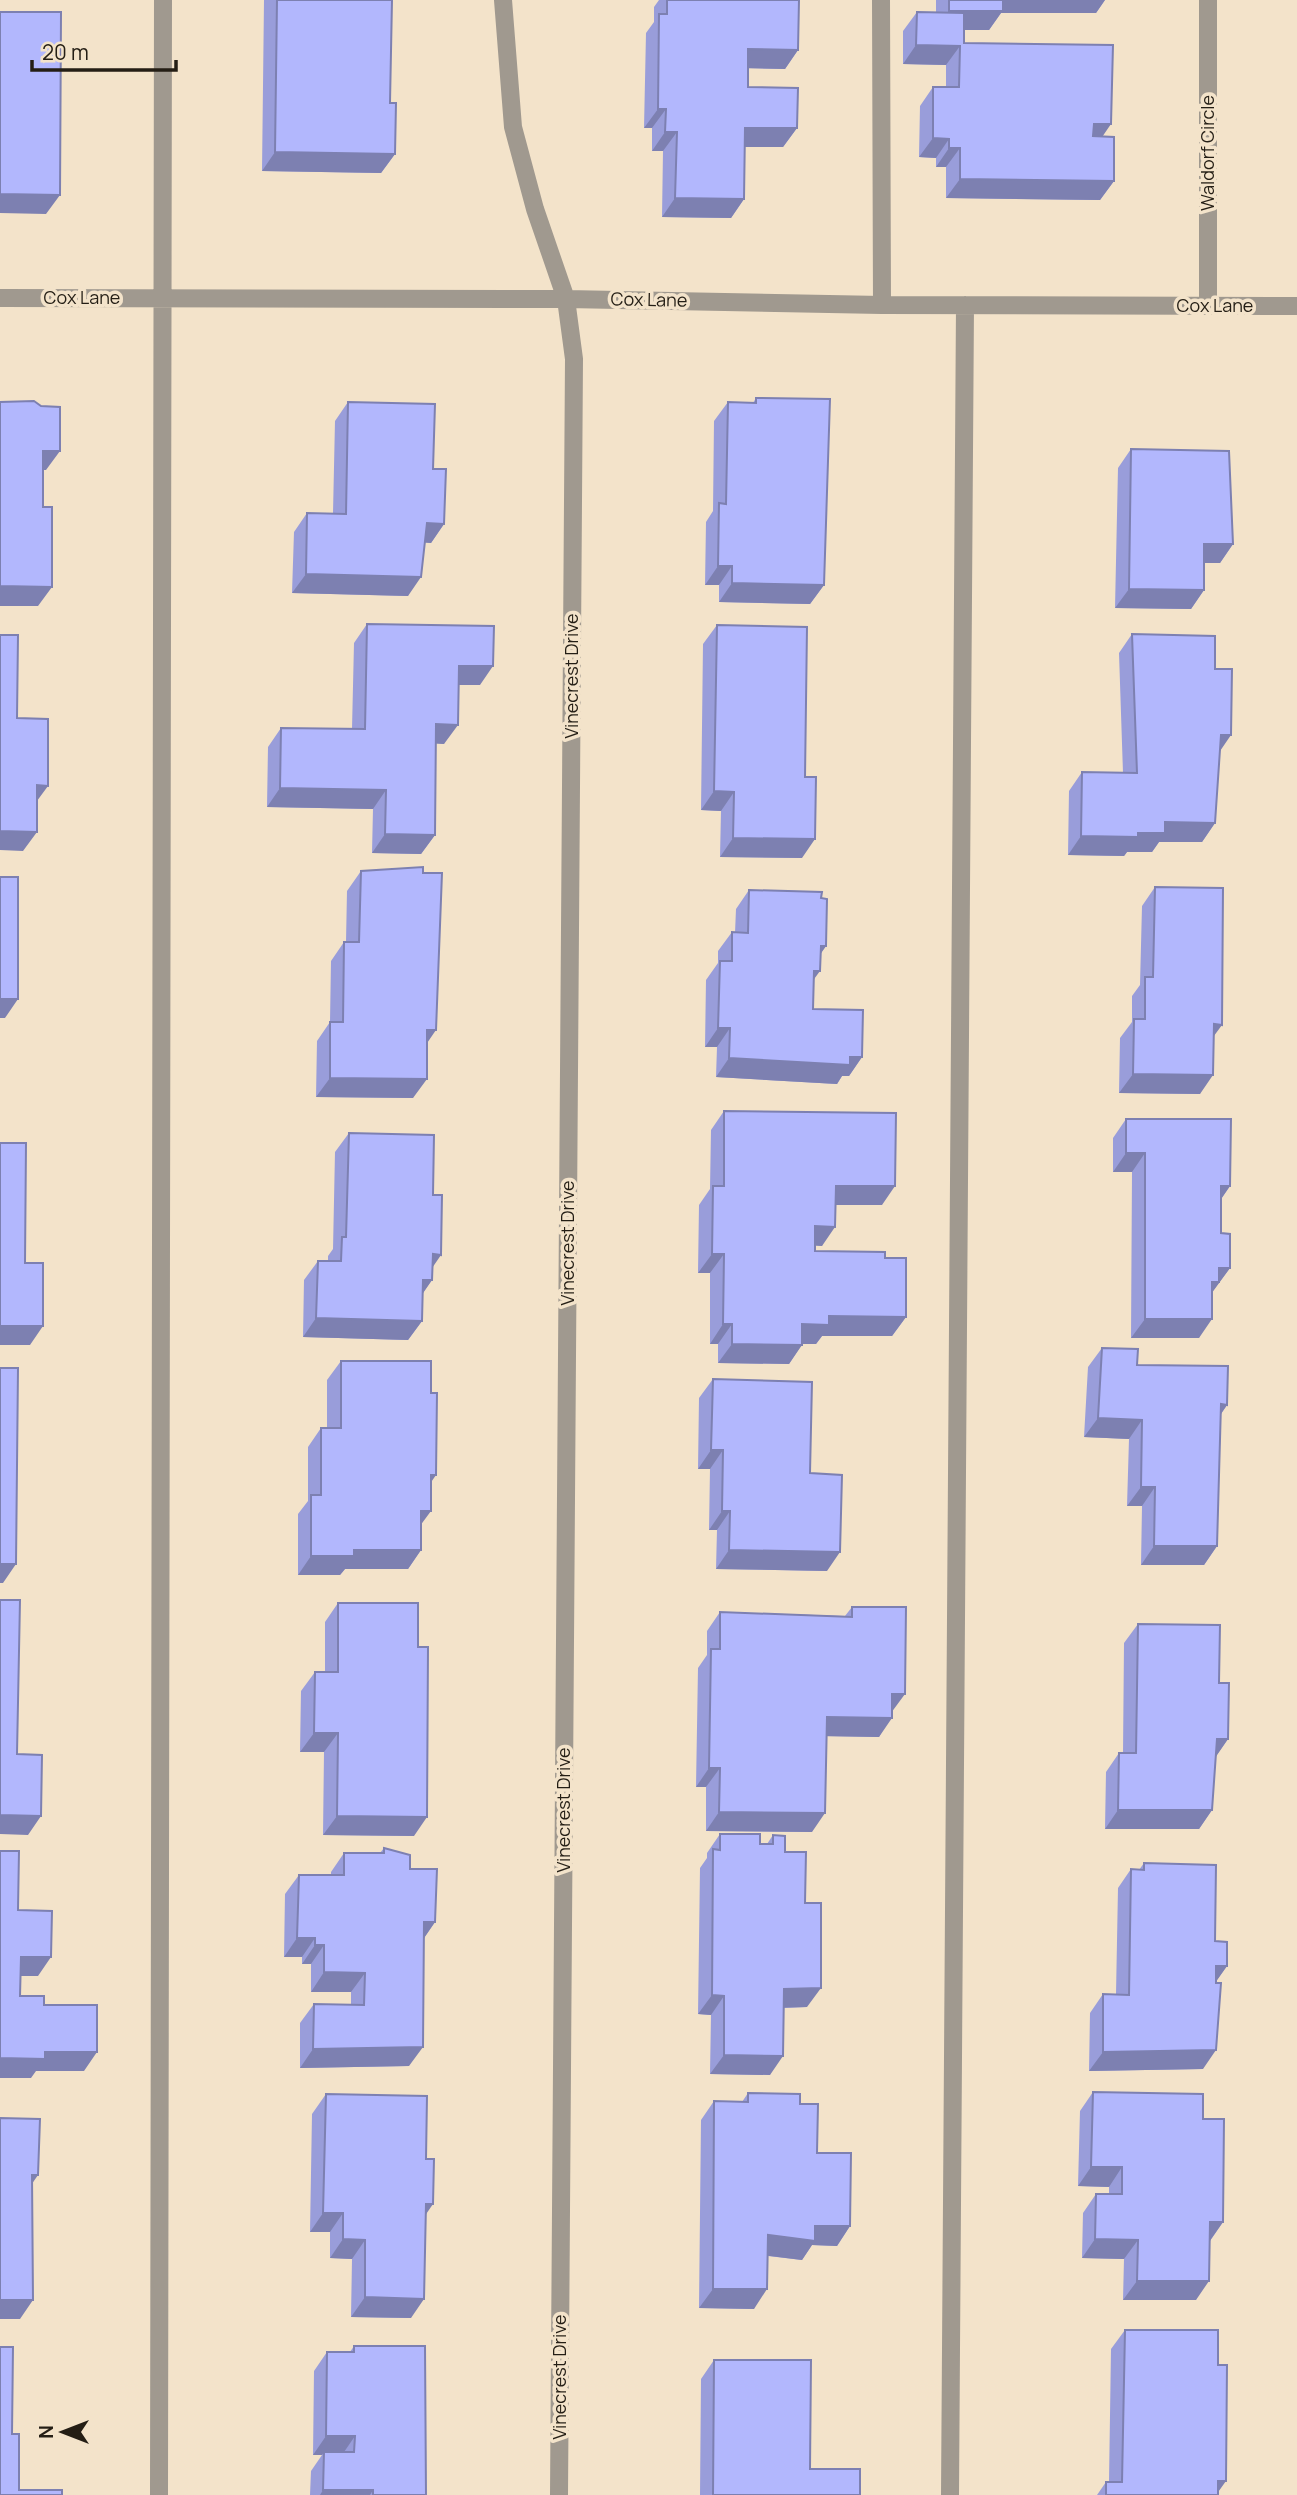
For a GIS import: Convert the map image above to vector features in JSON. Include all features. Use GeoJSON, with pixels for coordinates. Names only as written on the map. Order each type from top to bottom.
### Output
{"type":"FeatureCollection","features":[{"type":"Feature","properties":{"kind":"street"},"geometry":{"type":"LineString","coordinates":[[159,2495],[163,0]]}},
{"type":"Feature","properties":{"kind":"street","name":"Vinecrest Drive"},"geometry":{"type":"LineString","coordinates":[[503,0],[513,127],[535,209],[566,299],[574,373],[559,2495]]}},
{"type":"Feature","properties":{"kind":"street"},"geometry":{"type":"LineString","coordinates":[[881,0],[882,305]]}},
{"type":"Feature","properties":{"kind":"street","name":"Waldorf Circle"},"geometry":{"type":"LineString","coordinates":[[1208,0],[1208,306]]}},
{"type":"Feature","properties":{"kind":"street","name":"Cox Lane"},"geometry":{"type":"LineString","coordinates":[[0,298],[566,299],[965,306],[1297,306]]}},
{"type":"Feature","properties":{"kind":"street"},"geometry":{"type":"LineString","coordinates":[[950,2495],[965,306]]}},
{"type":"Feature","properties":{"kind":"building"},"geometry":{"type":"Polygon","coordinates":[[[277,0],[392,0],[390,103],[396,103],[395,154],[275,152],[277,0]]]}},
{"type":"Feature","properties":{"kind":"building"},"geometry":{"type":"Polygon","coordinates":[[[667,0],[799,0],[798,50],[748,49],[748,87],[798,88],[797,128],[745,128],[744,199],[675,198],[677,132],[665,132],[666,109],[658,109],[659,14],[667,14],[667,0]]]}},
{"type":"Feature","properties":{"kind":"building"},"geometry":{"type":"Polygon","coordinates":[[[949,0],[1003,0],[1003,11],[949,11],[949,0]]]}},
{"type":"Feature","properties":{"kind":"building"},"geometry":{"type":"Polygon","coordinates":[[[0,12],[61,12],[60,195],[0,194],[0,12]]]}},
{"type":"Feature","properties":{"kind":"building"},"geometry":{"type":"Polygon","coordinates":[[[917,12],[964,13],[964,43],[1113,45],[1111,124],[1094,124],[1093,136],[1114,137],[1114,181],[960,179],[960,148],[949,148],[949,139],[933,138],[933,87],[959,87],[960,46],[916,45],[917,12]]]}},
{"type":"Feature","properties":{"kind":"building"},"geometry":{"type":"Polygon","coordinates":[[[756,398],[830,399],[824,585],[732,583],[732,566],[718,566],[719,503],[726,504],[728,402],[756,403],[756,398]]]}},
{"type":"Feature","properties":{"kind":"building"},"geometry":{"type":"Polygon","coordinates":[[[34,401],[41,406],[60,407],[60,451],[43,451],[43,507],[52,507],[52,587],[0,586],[0,402],[34,401]]]}},
{"type":"Feature","properties":{"kind":"building"},"geometry":{"type":"Polygon","coordinates":[[[348,402],[435,404],[433,469],[446,469],[444,524],[427,523],[421,577],[306,574],[307,513],[346,514],[348,402]]]}},
{"type":"Feature","properties":{"kind":"building"},"geometry":{"type":"Polygon","coordinates":[[[1131,449],[1229,451],[1233,544],[1204,544],[1204,590],[1129,589],[1131,449]]]}},
{"type":"Feature","properties":{"kind":"building"},"geometry":{"type":"Polygon","coordinates":[[[367,624],[494,626],[493,666],[459,666],[458,725],[436,724],[435,835],[385,834],[386,790],[280,788],[281,728],[365,729],[367,624]]]}},
{"type":"Feature","properties":{"kind":"building"},"geometry":{"type":"Polygon","coordinates":[[[717,625],[807,627],[805,777],[816,777],[815,839],[733,838],[734,792],[714,791],[717,625]]]}},
{"type":"Feature","properties":{"kind":"building"},"geometry":{"type":"Polygon","coordinates":[[[1132,634],[1215,636],[1215,669],[1232,669],[1231,735],[1221,735],[1215,823],[1165,822],[1165,833],[1138,833],[1138,837],[1081,836],[1082,772],[1137,773],[1132,634]]]}},
{"type":"Feature","properties":{"kind":"building"},"geometry":{"type":"Polygon","coordinates":[[[0,635],[18,635],[17,718],[48,719],[48,786],[37,785],[37,832],[0,831],[0,635]]]}},
{"type":"Feature","properties":{"kind":"building"},"geometry":{"type":"Polygon","coordinates":[[[423,867],[423,873],[442,873],[436,1030],[427,1030],[427,1079],[330,1078],[330,1022],[343,1022],[344,942],[359,942],[361,871],[423,867]]]}},
{"type":"Feature","properties":{"kind":"building"},"geometry":{"type":"Polygon","coordinates":[[[0,877],[18,877],[18,999],[0,999],[0,877]]]}},
{"type":"Feature","properties":{"kind":"building"},"geometry":{"type":"Polygon","coordinates":[[[1155,887],[1223,888],[1222,1025],[1214,1024],[1213,1075],[1133,1074],[1134,1019],[1145,1019],[1145,977],[1153,977],[1155,887]]]}},
{"type":"Feature","properties":{"kind":"building"},"geometry":{"type":"Polygon","coordinates":[[[749,890],[822,892],[821,898],[827,899],[826,946],[821,946],[820,971],[814,971],[813,1009],[863,1010],[862,1057],[850,1057],[850,1065],[729,1058],[730,1028],[718,1028],[720,961],[732,961],[732,932],[748,933],[749,890]]]}},
{"type":"Feature","properties":{"kind":"building"},"geometry":{"type":"Polygon","coordinates":[[[724,1111],[896,1113],[895,1186],[836,1186],[835,1227],[815,1226],[815,1251],[885,1252],[885,1258],[906,1258],[906,1317],[829,1316],[829,1325],[802,1324],[802,1345],[732,1344],[732,1324],[723,1324],[724,1254],[712,1254],[713,1186],[724,1186],[724,1111]]]}},
{"type":"Feature","properties":{"kind":"building"},"geometry":{"type":"Polygon","coordinates":[[[1126,1119],[1231,1119],[1230,1186],[1221,1186],[1221,1233],[1230,1234],[1230,1268],[1219,1268],[1219,1282],[1212,1282],[1212,1319],[1145,1319],[1145,1153],[1126,1153],[1126,1119]]]}},
{"type":"Feature","properties":{"kind":"building"},"geometry":{"type":"Polygon","coordinates":[[[349,1133],[434,1135],[433,1195],[442,1195],[441,1255],[433,1254],[432,1280],[423,1280],[422,1321],[316,1318],[318,1261],[341,1261],[342,1237],[346,1237],[349,1133]]]}},
{"type":"Feature","properties":{"kind":"building"},"geometry":{"type":"Polygon","coordinates":[[[0,1143],[26,1143],[25,1263],[43,1263],[43,1326],[0,1326],[0,1143]]]}},
{"type":"Feature","properties":{"kind":"building"},"geometry":{"type":"Polygon","coordinates":[[[1102,1348],[1138,1349],[1137,1365],[1228,1366],[1227,1405],[1221,1404],[1217,1546],[1154,1546],[1155,1487],[1141,1487],[1142,1420],[1098,1418],[1102,1348]]]}},
{"type":"Feature","properties":{"kind":"building"},"geometry":{"type":"Polygon","coordinates":[[[341,1361],[431,1361],[431,1393],[437,1393],[436,1475],[431,1475],[431,1511],[421,1511],[421,1550],[354,1550],[354,1556],[311,1556],[311,1495],[321,1495],[321,1428],[341,1428],[341,1361]]]}},
{"type":"Feature","properties":{"kind":"building"},"geometry":{"type":"Polygon","coordinates":[[[0,1368],[18,1368],[16,1564],[0,1564],[0,1368]]]}},
{"type":"Feature","properties":{"kind":"building"},"geometry":{"type":"Polygon","coordinates":[[[713,1379],[812,1382],[810,1473],[842,1475],[840,1552],[729,1550],[730,1511],[722,1511],[723,1450],[711,1450],[713,1379]]]}},
{"type":"Feature","properties":{"kind":"building"},"geometry":{"type":"Polygon","coordinates":[[[0,1600],[20,1600],[17,1754],[42,1755],[41,1816],[0,1815],[0,1600]]]}},
{"type":"Feature","properties":{"kind":"building"},"geometry":{"type":"Polygon","coordinates":[[[338,1603],[418,1603],[418,1647],[428,1647],[427,1817],[337,1816],[338,1733],[314,1733],[315,1672],[338,1672],[338,1603]]]}},
{"type":"Feature","properties":{"kind":"building"},"geometry":{"type":"Polygon","coordinates":[[[852,1607],[906,1607],[905,1694],[892,1694],[892,1718],[827,1717],[825,1813],[719,1812],[720,1768],[709,1768],[711,1649],[720,1649],[720,1612],[852,1617],[852,1607]]]}},
{"type":"Feature","properties":{"kind":"building"},"geometry":{"type":"Polygon","coordinates":[[[1138,1624],[1220,1625],[1219,1683],[1229,1683],[1228,1739],[1217,1739],[1212,1810],[1118,1810],[1119,1753],[1136,1753],[1138,1624]]]}},
{"type":"Feature","properties":{"kind":"building"},"geometry":{"type":"Polygon","coordinates":[[[720,1834],[760,1834],[760,1844],[773,1844],[773,1835],[785,1836],[785,1852],[806,1852],[805,1903],[821,1903],[821,1988],[784,1989],[783,2056],[724,2055],[724,1996],[712,1995],[713,1849],[720,1850],[720,1834]]]}},
{"type":"Feature","properties":{"kind":"building"},"geometry":{"type":"Polygon","coordinates":[[[384,1848],[410,1855],[410,1869],[437,1869],[435,1922],[424,1922],[423,2047],[313,2049],[314,2004],[364,2005],[365,1973],[324,1972],[324,1945],[315,1945],[315,1938],[297,1938],[299,1875],[344,1875],[344,1853],[384,1853],[384,1848]]]}},
{"type":"Feature","properties":{"kind":"building"},"geometry":{"type":"Polygon","coordinates":[[[0,1851],[19,1851],[18,1910],[52,1911],[51,1957],[21,1957],[20,1996],[44,1996],[44,2005],[97,2005],[97,2052],[45,2052],[45,2059],[0,2058],[0,1851]]]}},
{"type":"Feature","properties":{"kind":"building"},"geometry":{"type":"Polygon","coordinates":[[[1144,1863],[1216,1865],[1215,1941],[1227,1942],[1227,1966],[1216,1966],[1216,1983],[1221,1983],[1216,2050],[1103,2052],[1103,1994],[1129,1995],[1131,1869],[1144,1870],[1144,1863]]]}},
{"type":"Feature","properties":{"kind":"building"},"geometry":{"type":"Polygon","coordinates":[[[1093,2092],[1203,2094],[1203,2119],[1224,2119],[1223,2222],[1210,2222],[1209,2281],[1137,2281],[1138,2240],[1095,2239],[1096,2194],[1122,2194],[1122,2167],[1091,2167],[1093,2092]]]}},
{"type":"Feature","properties":{"kind":"building"},"geometry":{"type":"Polygon","coordinates":[[[748,2093],[800,2094],[800,2104],[818,2104],[817,2153],[851,2153],[850,2226],[815,2226],[815,2241],[768,2235],[767,2289],[713,2289],[714,2101],[748,2102],[748,2093]]]}},
{"type":"Feature","properties":{"kind":"building"},"geometry":{"type":"Polygon","coordinates":[[[326,2094],[427,2096],[426,2159],[434,2159],[433,2204],[426,2204],[424,2299],[365,2297],[365,2240],[343,2239],[343,2213],[323,2213],[326,2094]]]}},
{"type":"Feature","properties":{"kind":"building"},"geometry":{"type":"Polygon","coordinates":[[[0,2118],[40,2119],[38,2175],[32,2175],[33,2300],[0,2300],[0,2118]]]}},
{"type":"Feature","properties":{"kind":"building"},"geometry":{"type":"Polygon","coordinates":[[[1125,2330],[1218,2330],[1218,2365],[1227,2365],[1226,2481],[1218,2481],[1218,2495],[1106,2495],[1106,2482],[1122,2482],[1125,2330]]]}},
{"type":"Feature","properties":{"kind":"building"},"geometry":{"type":"Polygon","coordinates":[[[354,2346],[425,2346],[426,2495],[373,2495],[373,2490],[323,2490],[324,2452],[354,2452],[355,2436],[326,2436],[327,2352],[354,2352],[354,2346]]]}},
{"type":"Feature","properties":{"kind":"building"},"geometry":{"type":"Polygon","coordinates":[[[0,2347],[13,2347],[12,2434],[19,2434],[19,2490],[62,2490],[62,2495],[0,2495],[0,2347]]]}},
{"type":"Feature","properties":{"kind":"building"},"geometry":{"type":"Polygon","coordinates":[[[714,2360],[811,2360],[810,2469],[860,2469],[860,2495],[713,2495],[714,2360]]]}}]}
